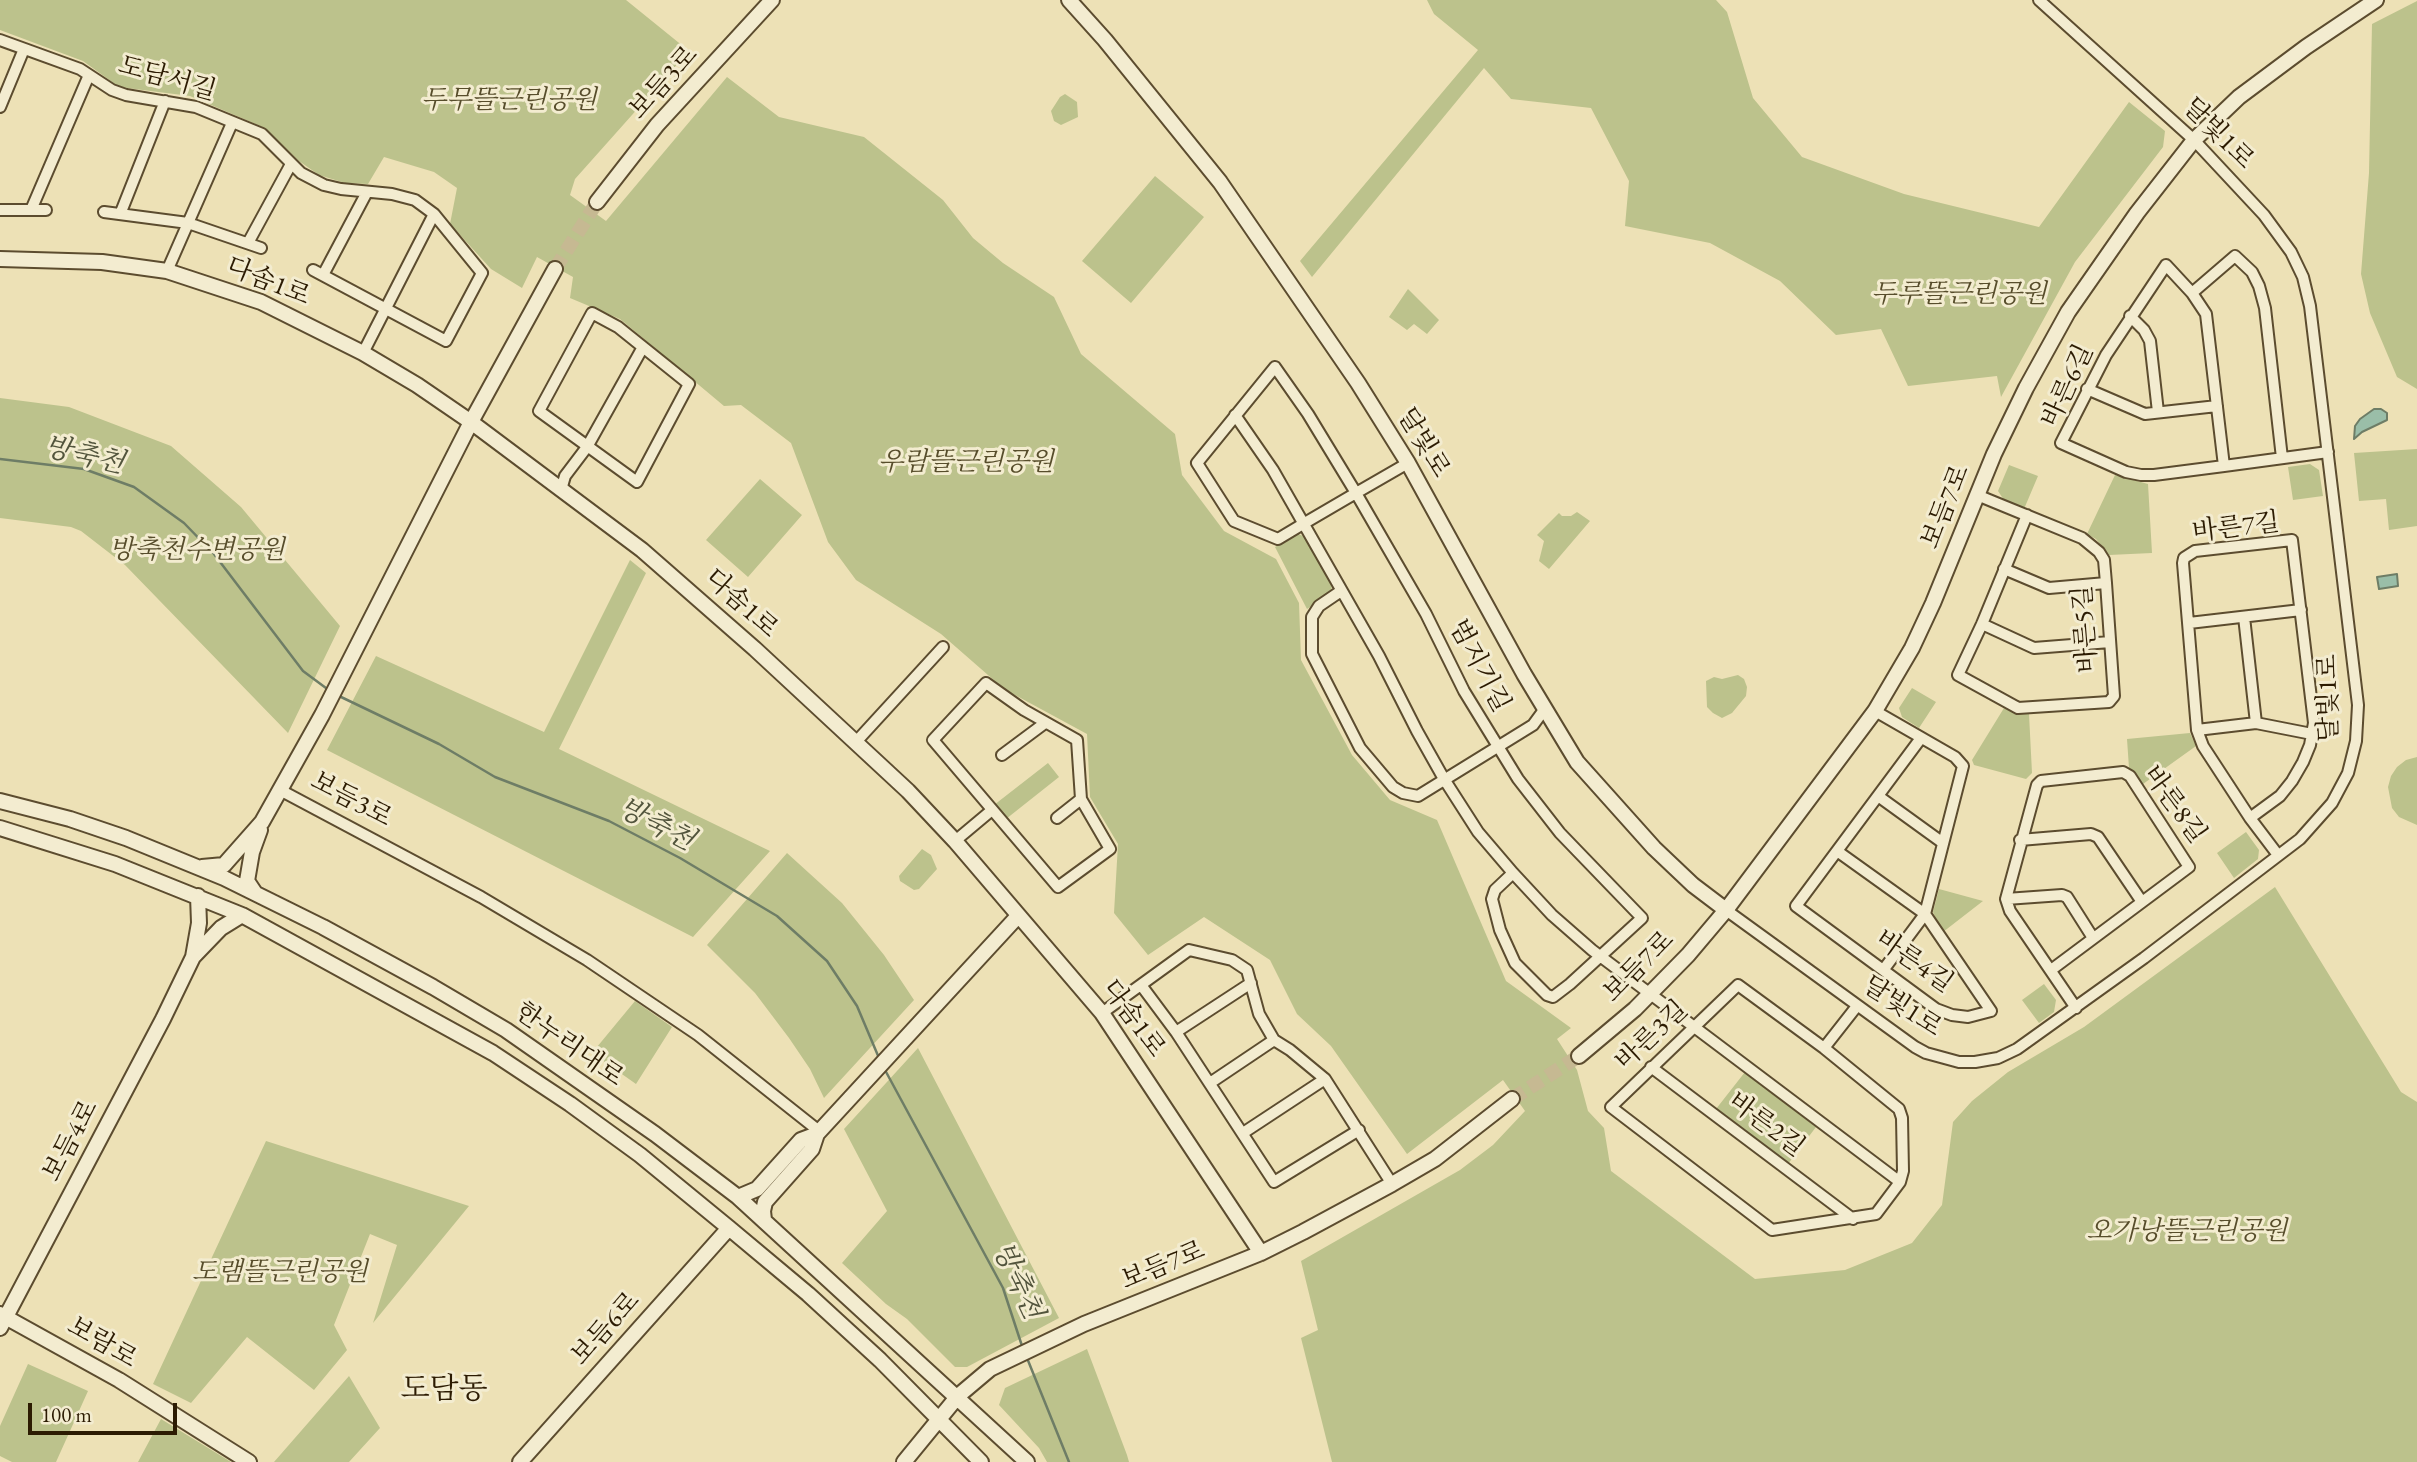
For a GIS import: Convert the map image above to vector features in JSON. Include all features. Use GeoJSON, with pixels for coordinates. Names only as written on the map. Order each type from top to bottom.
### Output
{"type":"FeatureCollection","features":[{"type":"Feature","properties":{"kind":"street","name":"보듬3로"},"geometry":{"type":"LineString","coordinates":[[597,202],[657,125],[772,0]]}},
{"type":"Feature","properties":{"kind":"street","name":"달빛로"},"geometry":{"type":"LineString","coordinates":[[1069,0],[1105,40],[1220,183],[1358,383],[1408,463],[1544,710],[1577,762],[1654,848],[1693,885],[1726,910]]}},
{"type":"Feature","properties":{"kind":"street","name":"달빛1로"},"geometry":{"type":"LineString","coordinates":[[1726,910],[1926,1053],[1959,1062],[1998,1058],[2017,1049],[2076,1008],[2278,855],[2311,828],[2332,803],[2348,773],[2357,741],[2358,705],[2310,306],[2304,277],[2291,252],[2264,215],[2194,140],[2039,0]]}},
{"type":"Feature","properties":{"kind":"street","name":"보듬7로"},"geometry":{"type":"LineString","coordinates":[[1579,1056],[1688,955],[1726,910],[1875,711],[1912,648],[2026,388],[2068,312],[2137,213],[2194,140],[2239,96],[2376,0]]}},
{"type":"Feature","properties":{"kind":"street","name":"도담서길"},"geometry":{"type":"LineString","coordinates":[[0,40],[80,69],[113,90],[196,107],[262,134],[301,173],[324,185],[415,200],[434,214],[482,273],[446,341]]}},
{"type":"Feature","properties":{"kind":"street"},"geometry":{"type":"LineString","coordinates":[[0,107],[24,49]]}},
{"type":"Feature","properties":{"kind":"street"},"geometry":{"type":"LineString","coordinates":[[31,210],[89,75]]}},
{"type":"Feature","properties":{"kind":"street"},"geometry":{"type":"LineString","coordinates":[[121,212],[165,101]]}},
{"type":"Feature","properties":{"kind":"street"},"geometry":{"type":"LineString","coordinates":[[167,271],[232,122]]}},
{"type":"Feature","properties":{"kind":"street"},"geometry":{"type":"LineString","coordinates":[[248,243],[292,164]]}},
{"type":"Feature","properties":{"kind":"street"},"geometry":{"type":"LineString","coordinates":[[368,192],[318,273],[446,341],[456,351]]}},
{"type":"Feature","properties":{"kind":"street"},"geometry":{"type":"LineString","coordinates":[[0,210],[46,210]]}},
{"type":"Feature","properties":{"kind":"street"},"geometry":{"type":"LineString","coordinates":[[104,212],[121,212],[188,223],[261,248]]}},
{"type":"Feature","properties":{"kind":"street"},"geometry":{"type":"LineString","coordinates":[[363,353],[434,214]]}},
{"type":"Feature","properties":{"kind":"street"},"geometry":{"type":"LineString","coordinates":[[2224,466],[2206,314],[2192,293],[2235,256],[2252,272],[2265,308],[2282,458]]}},
{"type":"Feature","properties":{"kind":"street","name":"다솜1로"},"geometry":{"type":"LineString","coordinates":[[0,259],[102,262],[167,271],[261,302],[363,353],[471,422],[648,554],[755,649],[908,792],[955,841],[1102,1013],[1261,1253]]}},
{"type":"Feature","properties":{"kind":"street","name":"바른6길"},"geometry":{"type":"LineString","coordinates":[[2192,293],[2166,265],[2130,316],[2087,389],[2061,443],[2126,472],[2141,475],[2328,452]]}},
{"type":"Feature","properties":{"kind":"street","name":"보듬3로"},"geometry":{"type":"LineString","coordinates":[[555,269],[471,422],[347,667],[281,790],[481,897],[586,960],[698,1035],[818,1133]]}},
{"type":"Feature","properties":{"kind":"street"},"geometry":{"type":"LineString","coordinates":[[592,313],[618,327],[689,384],[637,482],[587,447],[539,411],[592,313]]}},
{"type":"Feature","properties":{"kind":"street"},"geometry":{"type":"LineString","coordinates":[[2130,316],[2148,334],[2158,412]]}},
{"type":"Feature","properties":{"kind":"street"},"geometry":{"type":"LineString","coordinates":[[561,490],[565,476],[587,447],[643,347]]}},
{"type":"Feature","properties":{"kind":"street","name":"범지기길"},"geometry":{"type":"LineString","coordinates":[[1235,415],[1275,367],[1308,414],[1356,493],[1426,614],[1464,691],[1518,779],[1560,833],[1642,918],[1553,997],[1547,995],[1527,977],[1510,954],[1500,930],[1492,899],[1495,890],[1513,873]]}},
{"type":"Feature","properties":{"kind":"street"},"geometry":{"type":"LineString","coordinates":[[2087,389],[2145,414],[2217,406]]}},
{"type":"Feature","properties":{"kind":"street"},"geometry":{"type":"LineString","coordinates":[[1408,463],[1356,493],[1303,524],[1278,539],[1234,521],[1197,463],[1235,415],[1273,470],[1303,524],[1379,656],[1444,779],[1478,832],[1552,915],[1601,957],[1901,1176],[1876,1214],[1853,1219]]}},
{"type":"Feature","properties":{"kind":"street","name":"바른5길"},"geometry":{"type":"LineString","coordinates":[[1977,495],[2027,516],[2091,544],[2104,560],[2114,696],[2109,702],[2018,708],[1958,675],[2027,516]]}},
{"type":"Feature","properties":{"kind":"street","name":"바른7길"},"geometry":{"type":"LineString","coordinates":[[2292,540],[2312,707],[2312,734],[2303,762],[2292,782],[2280,796],[2250,817],[2203,746],[2197,730],[2189,623],[2183,558],[2189,554],[2292,540]]}},
{"type":"Feature","properties":{"kind":"street"},"geometry":{"type":"LineString","coordinates":[[2004,569],[2043,587],[2106,583]]}},
{"type":"Feature","properties":{"kind":"street"},"geometry":{"type":"LineString","coordinates":[[1341,590],[1319,606],[1312,617],[1312,654],[1360,748],[1393,787],[1418,796],[1533,725],[1544,710]]}},
{"type":"Feature","properties":{"kind":"street"},"geometry":{"type":"LineString","coordinates":[[2189,623],[2301,610]]}},
{"type":"Feature","properties":{"kind":"street"},"geometry":{"type":"LineString","coordinates":[[2244,617],[2256,723]]}},
{"type":"Feature","properties":{"kind":"street"},"geometry":{"type":"LineString","coordinates":[[1982,624],[2034,648],[2110,642]]}},
{"type":"Feature","properties":{"kind":"street"},"geometry":{"type":"LineString","coordinates":[[855,743],[943,647]]}},
{"type":"Feature","properties":{"kind":"street"},"geometry":{"type":"LineString","coordinates":[[986,683],[1045,723],[1077,740],[1081,799],[1110,849],[1058,887],[933,740],[986,683]]}},
{"type":"Feature","properties":{"kind":"street","name":"바른4길"},"geometry":{"type":"LineString","coordinates":[[1875,711],[1955,757],[1963,766],[1925,914],[1991,1011],[1968,1017],[1937,1009],[1796,906],[1921,738]]}},
{"type":"Feature","properties":{"kind":"street"},"geometry":{"type":"LineString","coordinates":[[1002,755],[1045,723]]}},
{"type":"Feature","properties":{"kind":"street"},"geometry":{"type":"LineString","coordinates":[[2197,730],[2256,723],[2312,734]]}},
{"type":"Feature","properties":{"kind":"street","name":"바른8길"},"geometry":{"type":"LineString","coordinates":[[2006,900],[2037,785],[2042,780],[2123,772],[2127,774],[2189,866],[2051,970]]}},
{"type":"Feature","properties":{"kind":"street"},"geometry":{"type":"LineString","coordinates":[[199,867],[224,865],[262,822],[281,790]]}},
{"type":"Feature","properties":{"kind":"street"},"geometry":{"type":"LineString","coordinates":[[1878,796],[1943,843]]}},
{"type":"Feature","properties":{"kind":"street"},"geometry":{"type":"LineString","coordinates":[[1056,818],[1081,799]]}},
{"type":"Feature","properties":{"kind":"street","name":"한누리대로"},"geometry":{"type":"LineString","coordinates":[[0,801],[82,823],[199,867],[378,957],[506,1030],[655,1134],[737,1197],[958,1396],[1027,1462]]}},
{"type":"Feature","properties":{"kind":"street"},"geometry":{"type":"LineString","coordinates":[[955,841],[992,810]]}},
{"type":"Feature","properties":{"kind":"street"},"geometry":{"type":"LineString","coordinates":[[2250,817],[2278,855]]}},
{"type":"Feature","properties":{"kind":"street"},"geometry":{"type":"LineString","coordinates":[[254,893],[247,881],[252,852],[262,822]]}},
{"type":"Feature","properties":{"kind":"street","name":"한누리대로"},"geometry":{"type":"LineString","coordinates":[[0,828],[115,864],[242,915],[493,1053],[570,1104],[640,1156],[808,1294],[941,1416],[981,1462]]}},
{"type":"Feature","properties":{"kind":"street"},"geometry":{"type":"LineString","coordinates":[[2020,840],[2091,834],[2098,837],[2142,902]]}},
{"type":"Feature","properties":{"kind":"street"},"geometry":{"type":"LineString","coordinates":[[1837,851],[1925,914],[1884,969]]}},
{"type":"Feature","properties":{"kind":"street"},"geometry":{"type":"LineString","coordinates":[[2076,1008],[2010,911],[2006,900],[2062,895],[2067,897],[2092,938]]}},
{"type":"Feature","properties":{"kind":"street"},"geometry":{"type":"LineString","coordinates":[[193,957],[199,923],[198,896]]}},
{"type":"Feature","properties":{"kind":"street"},"geometry":{"type":"LineString","coordinates":[[193,957],[222,928],[242,915]]}},
{"type":"Feature","properties":{"kind":"street"},"geometry":{"type":"LineString","coordinates":[[764,1220],[765,1202],[812,1149],[818,1133],[1018,916]]}},
{"type":"Feature","properties":{"kind":"street"},"geometry":{"type":"LineString","coordinates":[[1102,1013],[1189,950],[1232,960],[1247,970],[1259,1014],[1274,1040],[1325,1079],[1392,1184]]}},
{"type":"Feature","properties":{"kind":"street","name":"보듬4로"},"geometry":{"type":"LineString","coordinates":[[2,1320],[193,957]]}},
{"type":"Feature","properties":{"kind":"street"},"geometry":{"type":"LineString","coordinates":[[1176,1032],[1251,983]]}},
{"type":"Feature","properties":{"kind":"street"},"geometry":{"type":"LineString","coordinates":[[1141,985],[1176,1032],[1274,1182],[1359,1130]]}},
{"type":"Feature","properties":{"kind":"street","name":"바른3길"},"geometry":{"type":"LineString","coordinates":[[1853,1219],[1772,1230],[1611,1107],[1738,985],[1824,1048],[1899,1108],[1902,1118],[1901,1176]]}},
{"type":"Feature","properties":{"kind":"street"},"geometry":{"type":"LineString","coordinates":[[1824,1048],[1857,1006]]}},
{"type":"Feature","properties":{"kind":"street"},"geometry":{"type":"LineString","coordinates":[[1210,1083],[1274,1040]]}},
{"type":"Feature","properties":{"kind":"street","name":"바른2길"},"geometry":{"type":"LineString","coordinates":[[1651,1067],[1853,1219]]}},
{"type":"Feature","properties":{"kind":"street"},"geometry":{"type":"LineString","coordinates":[[1243,1133],[1325,1079]]}},
{"type":"Feature","properties":{"kind":"street","name":"보듬7로"},"geometry":{"type":"LineString","coordinates":[[958,1396],[990,1369],[1044,1342],[1261,1253],[1392,1184],[1435,1159],[1512,1099]]}},
{"type":"Feature","properties":{"kind":"street"},"geometry":{"type":"LineString","coordinates":[[737,1197],[757,1189],[801,1140],[818,1133]]}},
{"type":"Feature","properties":{"kind":"street","name":"보듬6로"},"geometry":{"type":"LineString","coordinates":[[520,1462],[729,1228]]}},
{"type":"Feature","properties":{"kind":"street","name":"보람로"},"geometry":{"type":"LineString","coordinates":[[2,1320],[119,1380],[250,1462]]}},
{"type":"Feature","properties":{"kind":"street"},"geometry":{"type":"LineString","coordinates":[[904,1462],[958,1396]]}},
{"type":"Feature","properties":{"kind":"green space"},"geometry":{"type":"Polygon","coordinates":[[[0,0],[626,0],[689,51],[575,179],[570,195],[606,221],[727,77],[779,117],[864,137],[943,200],[973,238],[1003,263],[1054,297],[1081,354],[1175,434],[1182,475],[1224,531],[1276,559],[1299,603],[1301,660],[1352,755],[1390,800],[1437,820],[1506,981],[1571,1028],[1557,1039],[1577,1070],[1588,1111],[1604,1128],[1611,1171],[1755,1279],[1845,1270],[1912,1243],[1942,1205],[1953,1122],[1972,1101],[2008,1072],[2084,1027],[2275,887],[2401,1092],[2417,1102],[2417,1462],[1332,1462],[1301,1338],[1318,1330],[1301,1261],[1460,1170],[1493,1145],[1525,1111],[1503,1080],[1407,1154],[1331,1046],[1297,1014],[1270,960],[1204,917],[1148,955],[1114,913],[1118,844],[1090,797],[1087,734],[1004,689],[941,634],[856,580],[828,542],[791,443],[741,405],[724,406],[620,319],[570,298],[573,277],[537,257],[522,288],[491,269],[450,224],[457,188],[434,172],[384,157],[368,184],[345,183],[319,175],[299,161],[265,128],[190,96],[119,87],[83,61],[0,30],[0,0]]]}},
{"type":"Feature","properties":{"kind":"green space","name":"두루뜰근린공원"},"geometry":{"type":"Polygon","coordinates":[[[1427,0],[1716,0],[1727,12],[1753,98],[1802,157],[1904,194],[2039,227],[2129,102],[2165,131],[2163,147],[2075,262],[2001,397],[1997,376],[1908,386],[1881,329],[1836,335],[1780,281],[1710,243],[1625,226],[1629,181],[1591,108],[1511,99],[1484,68],[1312,277],[1300,261],[1478,50],[1434,14],[1427,0]]]}},
{"type":"Feature","properties":{"kind":"green space"},"geometry":{"type":"Polygon","coordinates":[[[2417,1],[2417,389],[2397,377],[2370,313],[2361,274],[2369,173],[2372,24],[2417,1]]]}},
{"type":"Feature","properties":{"kind":"green space"},"geometry":{"type":"Polygon","coordinates":[[[1065,94],[1077,102],[1078,117],[1061,125],[1054,121],[1051,111],[1065,94]]]}},
{"type":"Feature","properties":{"kind":"green space"},"geometry":{"type":"Polygon","coordinates":[[[1155,176],[1204,217],[1131,303],[1082,261],[1155,176]]]}},
{"type":"Feature","properties":{"kind":"green space"},"geometry":{"type":"Polygon","coordinates":[[[1408,289],[1439,320],[1427,334],[1414,324],[1407,330],[1389,317],[1408,289]]]}},
{"type":"Feature","properties":{"kind":"green space","name":"방축천수변공원"},"geometry":{"type":"Polygon","coordinates":[[[0,398],[69,407],[171,446],[241,507],[340,626],[288,733],[125,565],[81,531],[71,527],[0,518],[0,398]]]}},
{"type":"Feature","properties":{"kind":"green space"},"geometry":{"type":"Polygon","coordinates":[[[2417,449],[2417,526],[2389,530],[2386,499],[2359,501],[2354,453],[2417,449]]]}},
{"type":"Feature","properties":{"kind":"green space"},"geometry":{"type":"Polygon","coordinates":[[[2310,464],[2319,470],[2323,496],[2293,500],[2288,467],[2310,464]]]}},
{"type":"Feature","properties":{"kind":"green space"},"geometry":{"type":"Polygon","coordinates":[[[2009,465],[2038,476],[2024,509],[2004,500],[1998,491],[2009,465]]]}},
{"type":"Feature","properties":{"kind":"green space"},"geometry":{"type":"Polygon","coordinates":[[[2115,475],[2148,484],[2152,553],[2109,555],[2096,539],[2087,534],[2115,475]]]}},
{"type":"Feature","properties":{"kind":"green space"},"geometry":{"type":"Polygon","coordinates":[[[760,479],[802,515],[748,577],[706,540],[760,479]]]}},
{"type":"Feature","properties":{"kind":"green space"},"geometry":{"type":"Polygon","coordinates":[[[1577,512],[1590,521],[1549,569],[1539,561],[1544,541],[1537,535],[1559,513],[1562,516],[1571,516],[1577,512]]]}},
{"type":"Feature","properties":{"kind":"green space"},"geometry":{"type":"Polygon","coordinates":[[[1298,534],[1306,537],[1332,584],[1331,593],[1307,609],[1275,547],[1298,534]]]}},
{"type":"Feature","properties":{"kind":"green space"},"geometry":{"type":"Polygon","coordinates":[[[630,560],[646,573],[559,749],[770,851],[693,937],[327,750],[376,656],[544,732],[630,560]]]}},
{"type":"Feature","properties":{"kind":"green space"},"geometry":{"type":"Polygon","coordinates":[[[1738,675],[1744,679],[1746,696],[1732,713],[1722,718],[1707,707],[1706,681],[1714,677],[1722,679],[1738,675]]]}},
{"type":"Feature","properties":{"kind":"green space"},"geometry":{"type":"Polygon","coordinates":[[[1912,688],[1936,702],[1919,728],[1902,717],[1899,708],[1912,688]]]}},
{"type":"Feature","properties":{"kind":"green space"},"geometry":{"type":"Polygon","coordinates":[[[2004,708],[2015,714],[2029,714],[2032,773],[2026,779],[1974,765],[1972,760],[2004,708]]]}},
{"type":"Feature","properties":{"kind":"green space"},"geometry":{"type":"Polygon","coordinates":[[[2190,733],[2196,746],[2143,784],[2129,768],[2127,739],[2190,733]]]}},
{"type":"Feature","properties":{"kind":"green space"},"geometry":{"type":"Polygon","coordinates":[[[2417,757],[2417,825],[2399,817],[2392,808],[2388,787],[2397,767],[2406,760],[2417,757]]]}},
{"type":"Feature","properties":{"kind":"green space"},"geometry":{"type":"Polygon","coordinates":[[[1048,763],[1059,777],[1006,819],[994,805],[1048,763]]]}},
{"type":"Feature","properties":{"kind":"green space"},"geometry":{"type":"Polygon","coordinates":[[[2246,832],[2259,850],[2258,859],[2234,878],[2217,853],[2246,832]]]}},
{"type":"Feature","properties":{"kind":"green space"},"geometry":{"type":"Polygon","coordinates":[[[922,849],[931,855],[937,869],[919,889],[914,890],[900,881],[899,876],[922,849]]]}},
{"type":"Feature","properties":{"kind":"green space"},"geometry":{"type":"Polygon","coordinates":[[[787,853],[842,903],[884,955],[914,1000],[824,1098],[810,1069],[755,993],[707,945],[787,853]]]}},
{"type":"Feature","properties":{"kind":"green space"},"geometry":{"type":"Polygon","coordinates":[[[1939,889],[1983,901],[1943,932],[1933,912],[1939,889]]]}},
{"type":"Feature","properties":{"kind":"green space"},"geometry":{"type":"Polygon","coordinates":[[[2044,984],[2056,1000],[2054,1012],[2039,1023],[2022,1000],[2044,984]]]}},
{"type":"Feature","properties":{"kind":"green space"},"geometry":{"type":"Polygon","coordinates":[[[635,1001],[672,1027],[636,1084],[592,1053],[635,1001]]]}},
{"type":"Feature","properties":{"kind":"green space"},"geometry":{"type":"Polygon","coordinates":[[[918,1048],[1059,1318],[967,1367],[955,1367],[907,1319],[886,1304],[842,1263],[887,1211],[844,1129],[918,1048]]]}},
{"type":"Feature","properties":{"kind":"green space"},"geometry":{"type":"Polygon","coordinates":[[[1745,1072],[1816,1127],[1788,1164],[1716,1109],[1745,1072]]]}},
{"type":"Feature","properties":{"kind":"green space","name":"도램뜰근린공원"},"geometry":{"type":"Polygon","coordinates":[[[266,1141],[469,1206],[373,1323],[397,1245],[370,1234],[334,1325],[347,1350],[314,1390],[247,1337],[191,1403],[153,1384],[266,1141]]]}},
{"type":"Feature","properties":{"kind":"green space"},"geometry":{"type":"Polygon","coordinates":[[[1087,1349],[1129,1462],[1047,1462],[1039,1448],[999,1405],[1005,1388],[1087,1349]]]}},
{"type":"Feature","properties":{"kind":"green space"},"geometry":{"type":"Polygon","coordinates":[[[28,1364],[88,1391],[56,1462],[12,1462],[0,1456],[0,1426],[28,1364]]]}},
{"type":"Feature","properties":{"kind":"green space"},"geometry":{"type":"Polygon","coordinates":[[[349,1376],[380,1428],[349,1462],[274,1462],[349,1376]]]}},
{"type":"Feature","properties":{"kind":"green space"},"geometry":{"type":"Polygon","coordinates":[[[161,1419],[231,1462],[138,1462],[161,1419]]]}},
{"type":"Feature","properties":{"kind":"shaded area"},"geometry":{"type":"Polygon","coordinates":[[[2374,409],[2387,413],[2387,420],[2354,439],[2355,426],[2374,409]]]}},
{"type":"Feature","properties":{"kind":"shaded area"},"geometry":{"type":"Polygon","coordinates":[[[2397,574],[2398,586],[2379,589],[2377,577],[2397,574]]]}},
{"type":"Feature","properties":{"kind":"waterway","name":"방축천"},"geometry":{"type":"LineString","coordinates":[[0,459],[84,469],[134,487],[184,523],[214,554],[303,671],[330,691]]}},
{"type":"Feature","properties":{"kind":"waterway","name":"방축천"},"geometry":{"type":"LineString","coordinates":[[339,696],[439,744],[495,777],[609,821],[680,858],[777,916],[827,961],[857,1006],[879,1058]]}},
{"type":"Feature","properties":{"kind":"waterway","name":"방축천"},"geometry":{"type":"LineString","coordinates":[[885,1070],[1003,1288],[1023,1349]]}},
{"type":"Feature","properties":{"kind":"waterway","name":"방축천"},"geometry":{"type":"LineString","coordinates":[[1027,1358],[1069,1462]]}},
{"type":"Feature","properties":{"kind":"tunnel"},"geometry":{"type":"LineString","coordinates":[[555,269],[597,202]]}},
{"type":"Feature","properties":{"kind":"tunnel"},"geometry":{"type":"LineString","coordinates":[[1512,1099],[1579,1056]]}},
{"type":"Feature","properties":{"kind":"district","name":"도담동"},"geometry":{"type":"Point","coordinates":[444,1390]}},
{"type":"Feature","properties":{"kind":"park label","name":"두무뜰근린공원"},"geometry":{"type":"Point","coordinates":[509,101]}},
{"type":"Feature","properties":{"kind":"park label","name":"우람뜰근린공원"},"geometry":{"type":"Point","coordinates":[966,463]}},
{"type":"Feature","properties":{"kind":"park label","name":"오가낭뜰근린공원"},"geometry":{"type":"Point","coordinates":[2187,1232]}}]}
